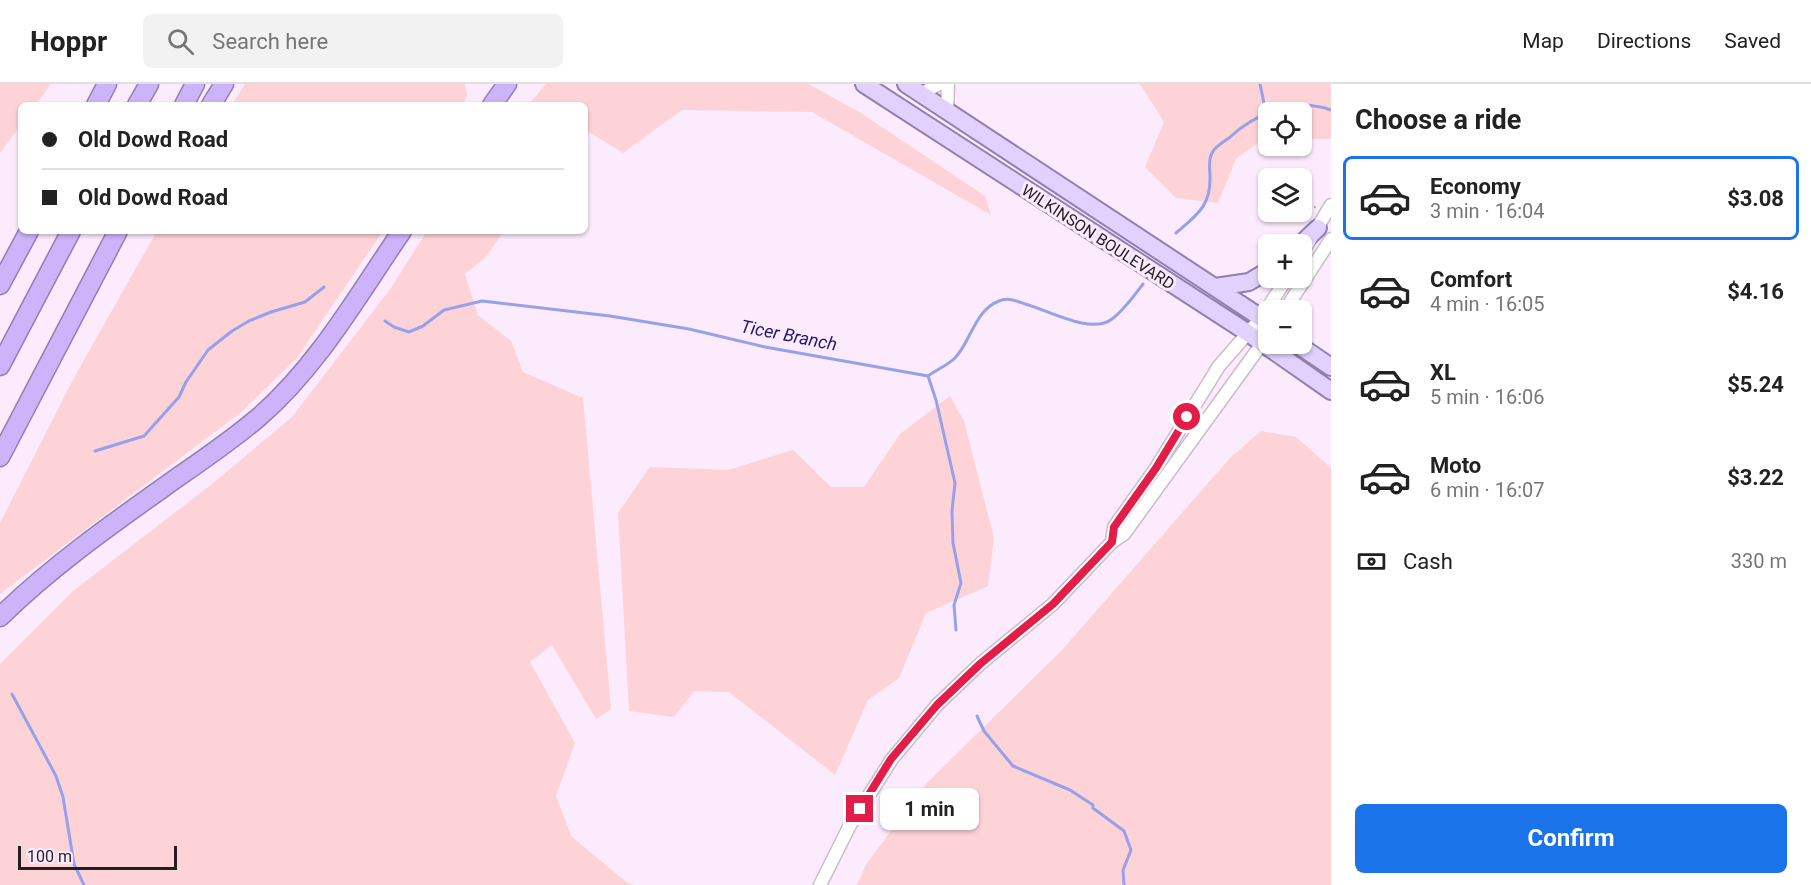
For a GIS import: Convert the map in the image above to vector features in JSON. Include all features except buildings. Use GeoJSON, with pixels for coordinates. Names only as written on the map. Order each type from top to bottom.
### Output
{"type":"FeatureCollection","features":[{"type":"Feature","properties":{"kind":"highway"},"geometry":{"type":"LineString","coordinates":[[98,102],[107,84]]}},
{"type":"Feature","properties":{"kind":"highway"},"geometry":{"type":"LineString","coordinates":[[139,102],[148,84]]}},
{"type":"Feature","properties":{"kind":"highway"},"geometry":{"type":"LineString","coordinates":[[186,102],[195,84]]}},
{"type":"Feature","properties":{"kind":"highway"},"geometry":{"type":"LineString","coordinates":[[213,102],[224,84]]}},
{"type":"Feature","properties":{"kind":"highway"},"geometry":{"type":"LineString","coordinates":[[494,102],[507,84]]}},
{"type":"Feature","properties":{"kind":"highway"},"geometry":{"type":"LineString","coordinates":[[0,285],[27,234]]}},
{"type":"Feature","properties":{"kind":"highway"},"geometry":{"type":"LineString","coordinates":[[0,366],[69,234]]}},
{"type":"Feature","properties":{"kind":"highway"},"geometry":{"type":"LineString","coordinates":[[0,457],[116,234]]}},
{"type":"Feature","properties":{"kind":"highway"},"geometry":{"type":"LineString","coordinates":[[68,329],[128,234]]}},
{"type":"Feature","properties":{"kind":"highway"},"geometry":{"type":"LineString","coordinates":[[0,617],[46,576],[110,526],[226,444],[285,393],[313,360],[400,234]]}},
{"type":"Feature","properties":{"kind":"main road","name":"WILKINSON BOULEVARD"},"geometry":{"type":"LineString","coordinates":[[864,84],[1258,336]]}},
{"type":"Feature","properties":{"kind":"main road","name":"WILKINSON BOULEVARD"},"geometry":{"type":"LineString","coordinates":[[906,84],[1258,316]]}},
{"type":"Feature","properties":{"kind":"main road"},"geometry":{"type":"LineString","coordinates":[[1311,234],[1318,228]]}},
{"type":"Feature","properties":{"kind":"main road"},"geometry":{"type":"LineString","coordinates":[[1215,287],[1249,282],[1258,277]]}},
{"type":"Feature","properties":{"kind":"main road","name":"WILKINSON BOULEVARD"},"geometry":{"type":"LineString","coordinates":[[1282,354],[1331,391]]}},
{"type":"Feature","properties":{"kind":"main road"},"geometry":{"type":"LineString","coordinates":[[1312,354],[1331,367]]}},
{"type":"Feature","properties":{"kind":"street"},"geometry":{"type":"LineString","coordinates":[[921,94],[939,84]]}},
{"type":"Feature","properties":{"kind":"street"},"geometry":{"type":"LineString","coordinates":[[946,111],[948,84]]}},
{"type":"Feature","properties":{"kind":"street"},"geometry":{"type":"LineString","coordinates":[[1312,238],[1331,206]]}},
{"type":"Feature","properties":{"kind":"street"},"geometry":{"type":"LineString","coordinates":[[1291,300],[1331,239]]}},
{"type":"Feature","properties":{"kind":"street"},"geometry":{"type":"LineString","coordinates":[[1112,542],[1114,527],[1156,468],[1219,366],[1258,338]]}},
{"type":"Feature","properties":{"kind":"street"},"geometry":{"type":"LineString","coordinates":[[820,885],[850,825],[891,759],[937,705],[980,664],[1053,604],[1112,542],[1124,534],[1258,340]]}},
{"type":"Feature","properties":{"kind":"shaded area"},"geometry":{"type":"Polygon","coordinates":[[[0,84],[51,84],[38,102],[18,102],[18,129],[0,153],[0,84]]]}},
{"type":"Feature","properties":{"kind":"shaded area"},"geometry":{"type":"Polygon","coordinates":[[[245,84],[465,84],[467,95],[464,102],[234,102],[245,84]]]}},
{"type":"Feature","properties":{"kind":"shaded area"},"geometry":{"type":"Polygon","coordinates":[[[546,84],[808,84],[861,113],[985,196],[991,215],[812,112],[682,110],[623,153],[588,132],[588,102],[531,102],[546,84]]]}},
{"type":"Feature","properties":{"kind":"shaded area"},"geometry":{"type":"Polygon","coordinates":[[[1140,84],[1331,84],[1331,139],[1312,139],[1312,102],[1258,102],[1258,143],[1236,159],[1218,203],[1176,198],[1145,167],[1164,122],[1140,84]]]}},
{"type":"Feature","properties":{"kind":"shaded area"},"geometry":{"type":"Polygon","coordinates":[[[155,234],[381,234],[296,359],[240,413],[0,594],[0,523],[76,374],[155,234]]]}},
{"type":"Feature","properties":{"kind":"shaded area"},"geometry":{"type":"Polygon","coordinates":[[[425,234],[502,234],[486,257],[465,274],[478,315],[511,341],[523,372],[583,398],[611,709],[596,719],[552,645],[530,662],[575,743],[556,796],[571,836],[626,882],[633,885],[0,885],[0,664],[73,591],[212,484],[292,417],[391,288],[425,234]]]}},
{"type":"Feature","properties":{"kind":"shaded area"},"geometry":{"type":"Polygon","coordinates":[[[950,396],[964,421],[994,538],[988,586],[926,613],[899,678],[868,700],[835,775],[729,692],[694,691],[674,717],[629,711],[618,513],[650,467],[728,470],[793,450],[831,487],[864,487],[900,434],[950,396]]]}},
{"type":"Feature","properties":{"kind":"shaded area"},"geometry":{"type":"Polygon","coordinates":[[[1261,431],[1296,437],[1331,468],[1331,885],[857,885],[867,863],[927,783],[1062,650],[1229,459],[1261,431]]]}},
{"type":"Feature","properties":{"kind":"waterway"},"geometry":{"type":"LineString","coordinates":[[1260,84],[1264,102]]}},
{"type":"Feature","properties":{"kind":"waterway","name":"Ticer Branch"},"geometry":{"type":"LineString","coordinates":[[1176,233],[1196,215],[1205,202],[1210,186],[1210,159],[1213,151],[1219,145],[1251,121],[1276,110],[1303,105],[1331,110]]}},
{"type":"Feature","properties":{"kind":"waterway","name":"Ticer Branch"},"geometry":{"type":"LineString","coordinates":[[385,321],[409,332],[423,326],[444,310],[482,301],[610,316],[689,329],[765,347],[928,376],[955,358],[984,311],[999,301],[1005,299],[1015,301],[1081,323],[1103,323],[1121,311],[1143,284]]}},
{"type":"Feature","properties":{"kind":"waterway","name":"Ticer Branch"},"geometry":{"type":"LineString","coordinates":[[95,451],[144,436],[179,397],[186,382],[208,350],[232,331],[271,312],[305,302],[324,287]]}},
{"type":"Feature","properties":{"kind":"waterway"},"geometry":{"type":"LineString","coordinates":[[928,376],[936,400],[955,483],[952,511],[953,543],[961,583],[954,605],[956,630]]}},
{"type":"Feature","properties":{"kind":"waterway"},"geometry":{"type":"LineString","coordinates":[[12,694],[56,776],[63,797],[74,864],[84,885]]}},
{"type":"Feature","properties":{"kind":"waterway"},"geometry":{"type":"LineString","coordinates":[[977,716],[984,731],[1013,766],[1070,790],[1093,805],[1093,808],[1124,831],[1131,850],[1123,870],[1124,885]]}},
{"type":"Feature","properties":{"kind":"route"},"geometry":{"type":"LineString","coordinates":[[860,809],[891,759],[937,705],[980,664],[1053,604],[1112,542],[1114,527],[1156,468],[1187,417]]}}]}
